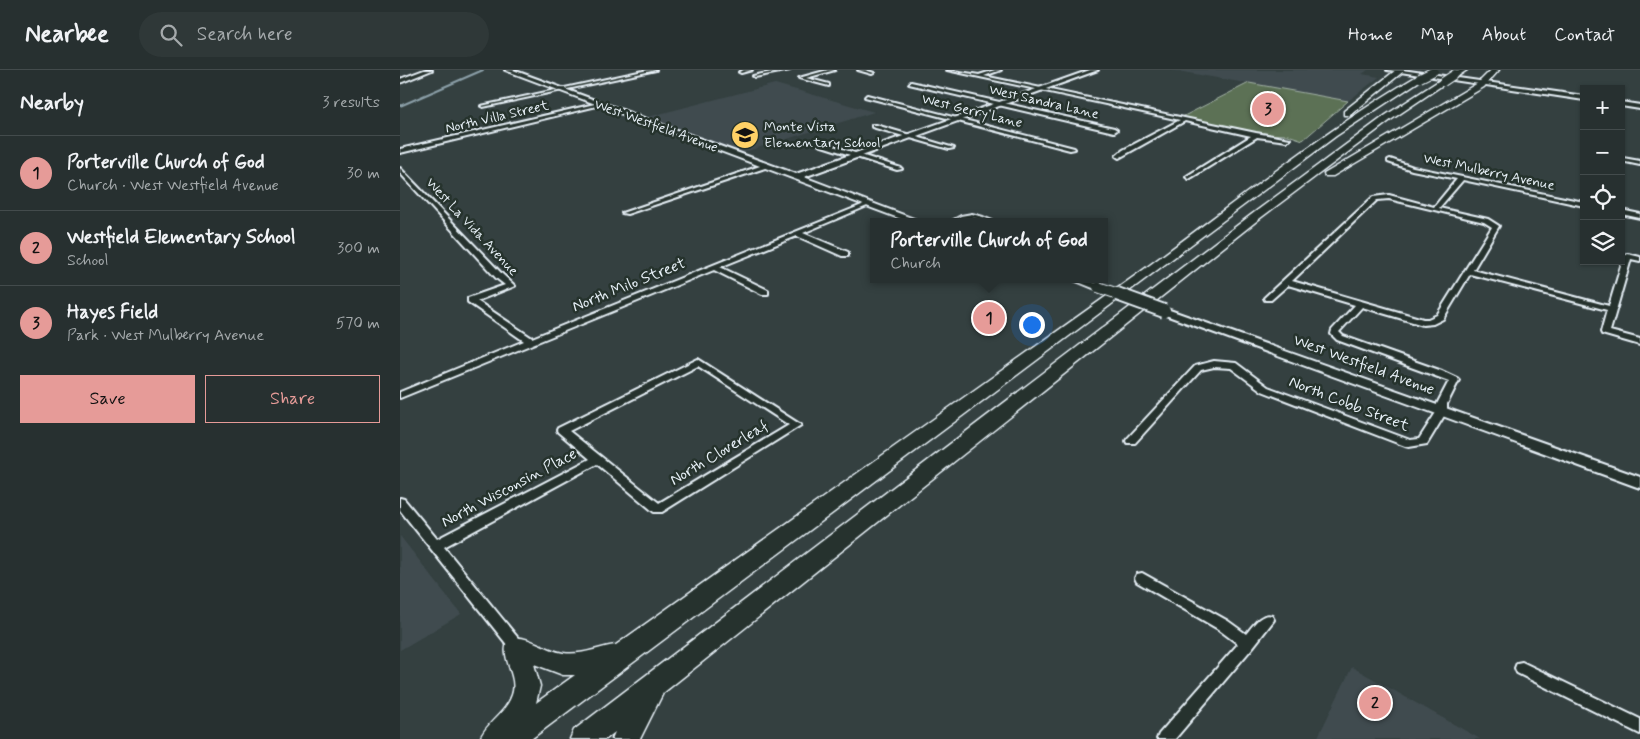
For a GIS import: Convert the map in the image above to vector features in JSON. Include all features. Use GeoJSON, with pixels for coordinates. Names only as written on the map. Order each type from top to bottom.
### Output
{"type":"FeatureCollection","features":[{"type":"Feature","properties":{"kind":"highway"},"geometry":{"type":"LineString","coordinates":[[1279,175],[1288,163],[1328,131],[1358,102],[1399,70]]}},
{"type":"Feature","properties":{"kind":"highway"},"geometry":{"type":"LineString","coordinates":[[508,739],[1360,116],[1434,70]]}},
{"type":"Feature","properties":{"kind":"highway"},"geometry":{"type":"LineString","coordinates":[[1255,217],[1484,83],[1495,70]]}},
{"type":"Feature","properties":{"kind":"highway"},"geometry":{"type":"LineString","coordinates":[[584,739],[1255,217],[1396,112],[1459,72]]}},
{"type":"Feature","properties":{"kind":"highway"},"geometry":{"type":"LineString","coordinates":[[494,739],[516,714],[526,692],[526,675],[517,659],[517,648],[552,662],[570,664],[593,663],[628,651]]}},
{"type":"Feature","properties":{"kind":"highway"},"geometry":{"type":"LineString","coordinates":[[626,739],[642,703],[663,678]]}},
{"type":"Feature","properties":{"kind":"street"},"geometry":{"type":"LineString","coordinates":[[400,81],[429,70]]}},
{"type":"Feature","properties":{"kind":"street","name":"West Westfield Avenue"},"geometry":{"type":"LineString","coordinates":[[508,70],[907,218]]}},
{"type":"Feature","properties":{"kind":"street"},"geometry":{"type":"LineString","coordinates":[[483,106],[654,70]]}},
{"type":"Feature","properties":{"kind":"street"},"geometry":{"type":"LineString","coordinates":[[741,72],[750,70]]}},
{"type":"Feature","properties":{"kind":"street"},"geometry":{"type":"LineString","coordinates":[[755,76],[788,70]]}},
{"type":"Feature","properties":{"kind":"street"},"geometry":{"type":"LineString","coordinates":[[827,85],[801,78],[833,70]]}},
{"type":"Feature","properties":{"kind":"street"},"geometry":{"type":"LineString","coordinates":[[860,70],[872,73]]}},
{"type":"Feature","properties":{"kind":"street"},"geometry":{"type":"LineString","coordinates":[[949,70],[1256,136],[1288,139]]}},
{"type":"Feature","properties":{"kind":"street"},"geometry":{"type":"LineString","coordinates":[[979,76],[999,70]]}},
{"type":"Feature","properties":{"kind":"street"},"geometry":{"type":"LineString","coordinates":[[796,178],[1095,70]]}},
{"type":"Feature","properties":{"kind":"street"},"geometry":{"type":"LineString","coordinates":[[1399,70],[1580,97]]}},
{"type":"Feature","properties":{"kind":"street"},"geometry":{"type":"LineString","coordinates":[[775,73],[785,76]]}},
{"type":"Feature","properties":{"kind":"street","name":"West Sandra Lane"},"geometry":{"type":"LineString","coordinates":[[911,83],[1114,130]]}},
{"type":"Feature","properties":{"kind":"street"},"geometry":{"type":"LineString","coordinates":[[1484,83],[1580,96]]}},
{"type":"Feature","properties":{"kind":"street","name":"West Gerry Lane"},"geometry":{"type":"LineString","coordinates":[[867,96],[1072,149]]}},
{"type":"Feature","properties":{"kind":"street"},"geometry":{"type":"LineString","coordinates":[[1625,103],[1640,106]]}},
{"type":"Feature","properties":{"kind":"street","name":"North Villa Street"},"geometry":{"type":"LineString","coordinates":[[400,151],[599,104]]}},
{"type":"Feature","properties":{"kind":"street"},"geometry":{"type":"LineString","coordinates":[[1625,104],[1640,106]]}},
{"type":"Feature","properties":{"kind":"street"},"geometry":{"type":"LineString","coordinates":[[1119,156],[1124,151],[1184,120]]}},
{"type":"Feature","properties":{"kind":"street"},"geometry":{"type":"LineString","coordinates":[[874,126],[951,148]]}},
{"type":"Feature","properties":{"kind":"street"},"geometry":{"type":"LineString","coordinates":[[1188,177],[1256,136]]}},
{"type":"Feature","properties":{"kind":"street"},"geometry":{"type":"LineString","coordinates":[[821,144],[899,169]]}},
{"type":"Feature","properties":{"kind":"street"},"geometry":{"type":"LineString","coordinates":[[1625,160],[1640,164]]}},
{"type":"Feature","properties":{"kind":"street","name":"West Mulberry Avenue"},"geometry":{"type":"LineString","coordinates":[[1390,161],[1461,179],[1580,203]]}},
{"type":"Feature","properties":{"kind":"street"},"geometry":{"type":"LineString","coordinates":[[625,213],[766,166]]}},
{"type":"Feature","properties":{"kind":"street","name":"West La Vida Avenue"},"geometry":{"type":"LineString","coordinates":[[400,170],[499,276],[511,286],[472,300],[530,341]]}},
{"type":"Feature","properties":{"kind":"street"},"geometry":{"type":"LineString","coordinates":[[1436,208],[1461,179]]}},
{"type":"Feature","properties":{"kind":"street"},"geometry":{"type":"LineString","coordinates":[[1268,298],[1375,198],[1389,197],[1491,221],[1496,226],[1440,317],[1430,322],[1412,320],[1287,282]]}},
{"type":"Feature","properties":{"kind":"street","name":"North Milo Street"},"geometry":{"type":"LineString","coordinates":[[400,395],[869,204]]}},
{"type":"Feature","properties":{"kind":"street"},"geometry":{"type":"LineString","coordinates":[[1625,213],[1640,216]]}},
{"type":"Feature","properties":{"kind":"street"},"geometry":{"type":"LineString","coordinates":[[961,218],[974,215],[982,218]]}},
{"type":"Feature","properties":{"kind":"street"},"geometry":{"type":"LineString","coordinates":[[796,233],[845,254]]}},
{"type":"Feature","properties":{"kind":"street"},"geometry":{"type":"LineString","coordinates":[[1640,259],[1628,256],[1605,332],[1640,342]]}},
{"type":"Feature","properties":{"kind":"street"},"geometry":{"type":"LineString","coordinates":[[714,267],[765,292]]}},
{"type":"Feature","properties":{"kind":"street"},"geometry":{"type":"LineString","coordinates":[[1468,271],[1612,309]]}},
{"type":"Feature","properties":{"kind":"street","name":"West Westfield Avenue"},"geometry":{"type":"LineString","coordinates":[[1087,283],[1640,484]]}},
{"type":"Feature","properties":{"kind":"street","name":"North Cobb Street"},"geometry":{"type":"LineString","coordinates":[[1131,441],[1198,368],[1214,364],[1232,365],[1265,388],[1409,444],[1423,442],[1442,411],[1442,404],[1454,380],[1340,338],[1335,334],[1360,304]]}},
{"type":"Feature","properties":{"kind":"street","name":"North Wisconsin Place"},"geometry":{"type":"LineString","coordinates":[[435,546],[598,459],[562,430],[698,362],[796,425]]}},
{"type":"Feature","properties":{"kind":"street","name":"North Cloverleaf"},"geometry":{"type":"LineString","coordinates":[[598,459],[658,508],[796,425]]}},
{"type":"Feature","properties":{"kind":"street"},"geometry":{"type":"LineString","coordinates":[[400,502],[517,648]]}},
{"type":"Feature","properties":{"kind":"street"},"geometry":{"type":"LineString","coordinates":[[1142,578],[1223,625],[1248,643]]}},
{"type":"Feature","properties":{"kind":"street"},"geometry":{"type":"LineString","coordinates":[[1165,739],[1267,620]]}},
{"type":"Feature","properties":{"kind":"street"},"geometry":{"type":"LineString","coordinates":[[1522,668],[1640,727]]}},
{"type":"Feature","properties":{"kind":"shaded area"},"geometry":{"type":"Polygon","coordinates":[[[1172,70],[1368,70],[1362,74],[1379,77],[1348,101],[1172,70]]]}},
{"type":"Feature","properties":{"kind":"shaded area","name":"Monte Vista Elementary School"},"geometry":{"type":"Polygon","coordinates":[[[775,84],[874,112],[741,153],[644,118],[775,84]]]}},
{"type":"Feature","properties":{"kind":"shaded area"},"geometry":{"type":"Polygon","coordinates":[[[400,536],[461,614],[400,650],[400,536]]]}},
{"type":"Feature","properties":{"kind":"shaded area"},"geometry":{"type":"Polygon","coordinates":[[[1352,667],[1480,739],[1317,739],[1352,667]]]}},
{"type":"Feature","properties":{"kind":"green space"},"geometry":{"type":"Polygon","coordinates":[[[1249,83],[1348,101],[1303,140],[1288,135],[1265,134],[1182,117],[1249,83]]]}},
{"type":"Feature","properties":{"kind":"waterway"},"geometry":{"type":"LineString","coordinates":[[400,106],[483,70]]}},
{"type":"Feature","properties":{"kind":"place","name":"Hayes Field"},"geometry":{"type":"Point","coordinates":[1268,109]}},
{"type":"Feature","properties":{"kind":"place","name":"Monte Vista Elementary School"},"geometry":{"type":"Point","coordinates":[745,135]}},
{"type":"Feature","properties":{"kind":"place","name":"Porterville Church of God"},"geometry":{"type":"Point","coordinates":[989,318]}},
{"type":"Feature","properties":{"kind":"place","name":"Westfield Elementary School"},"geometry":{"type":"Point","coordinates":[1375,703]}}]}
